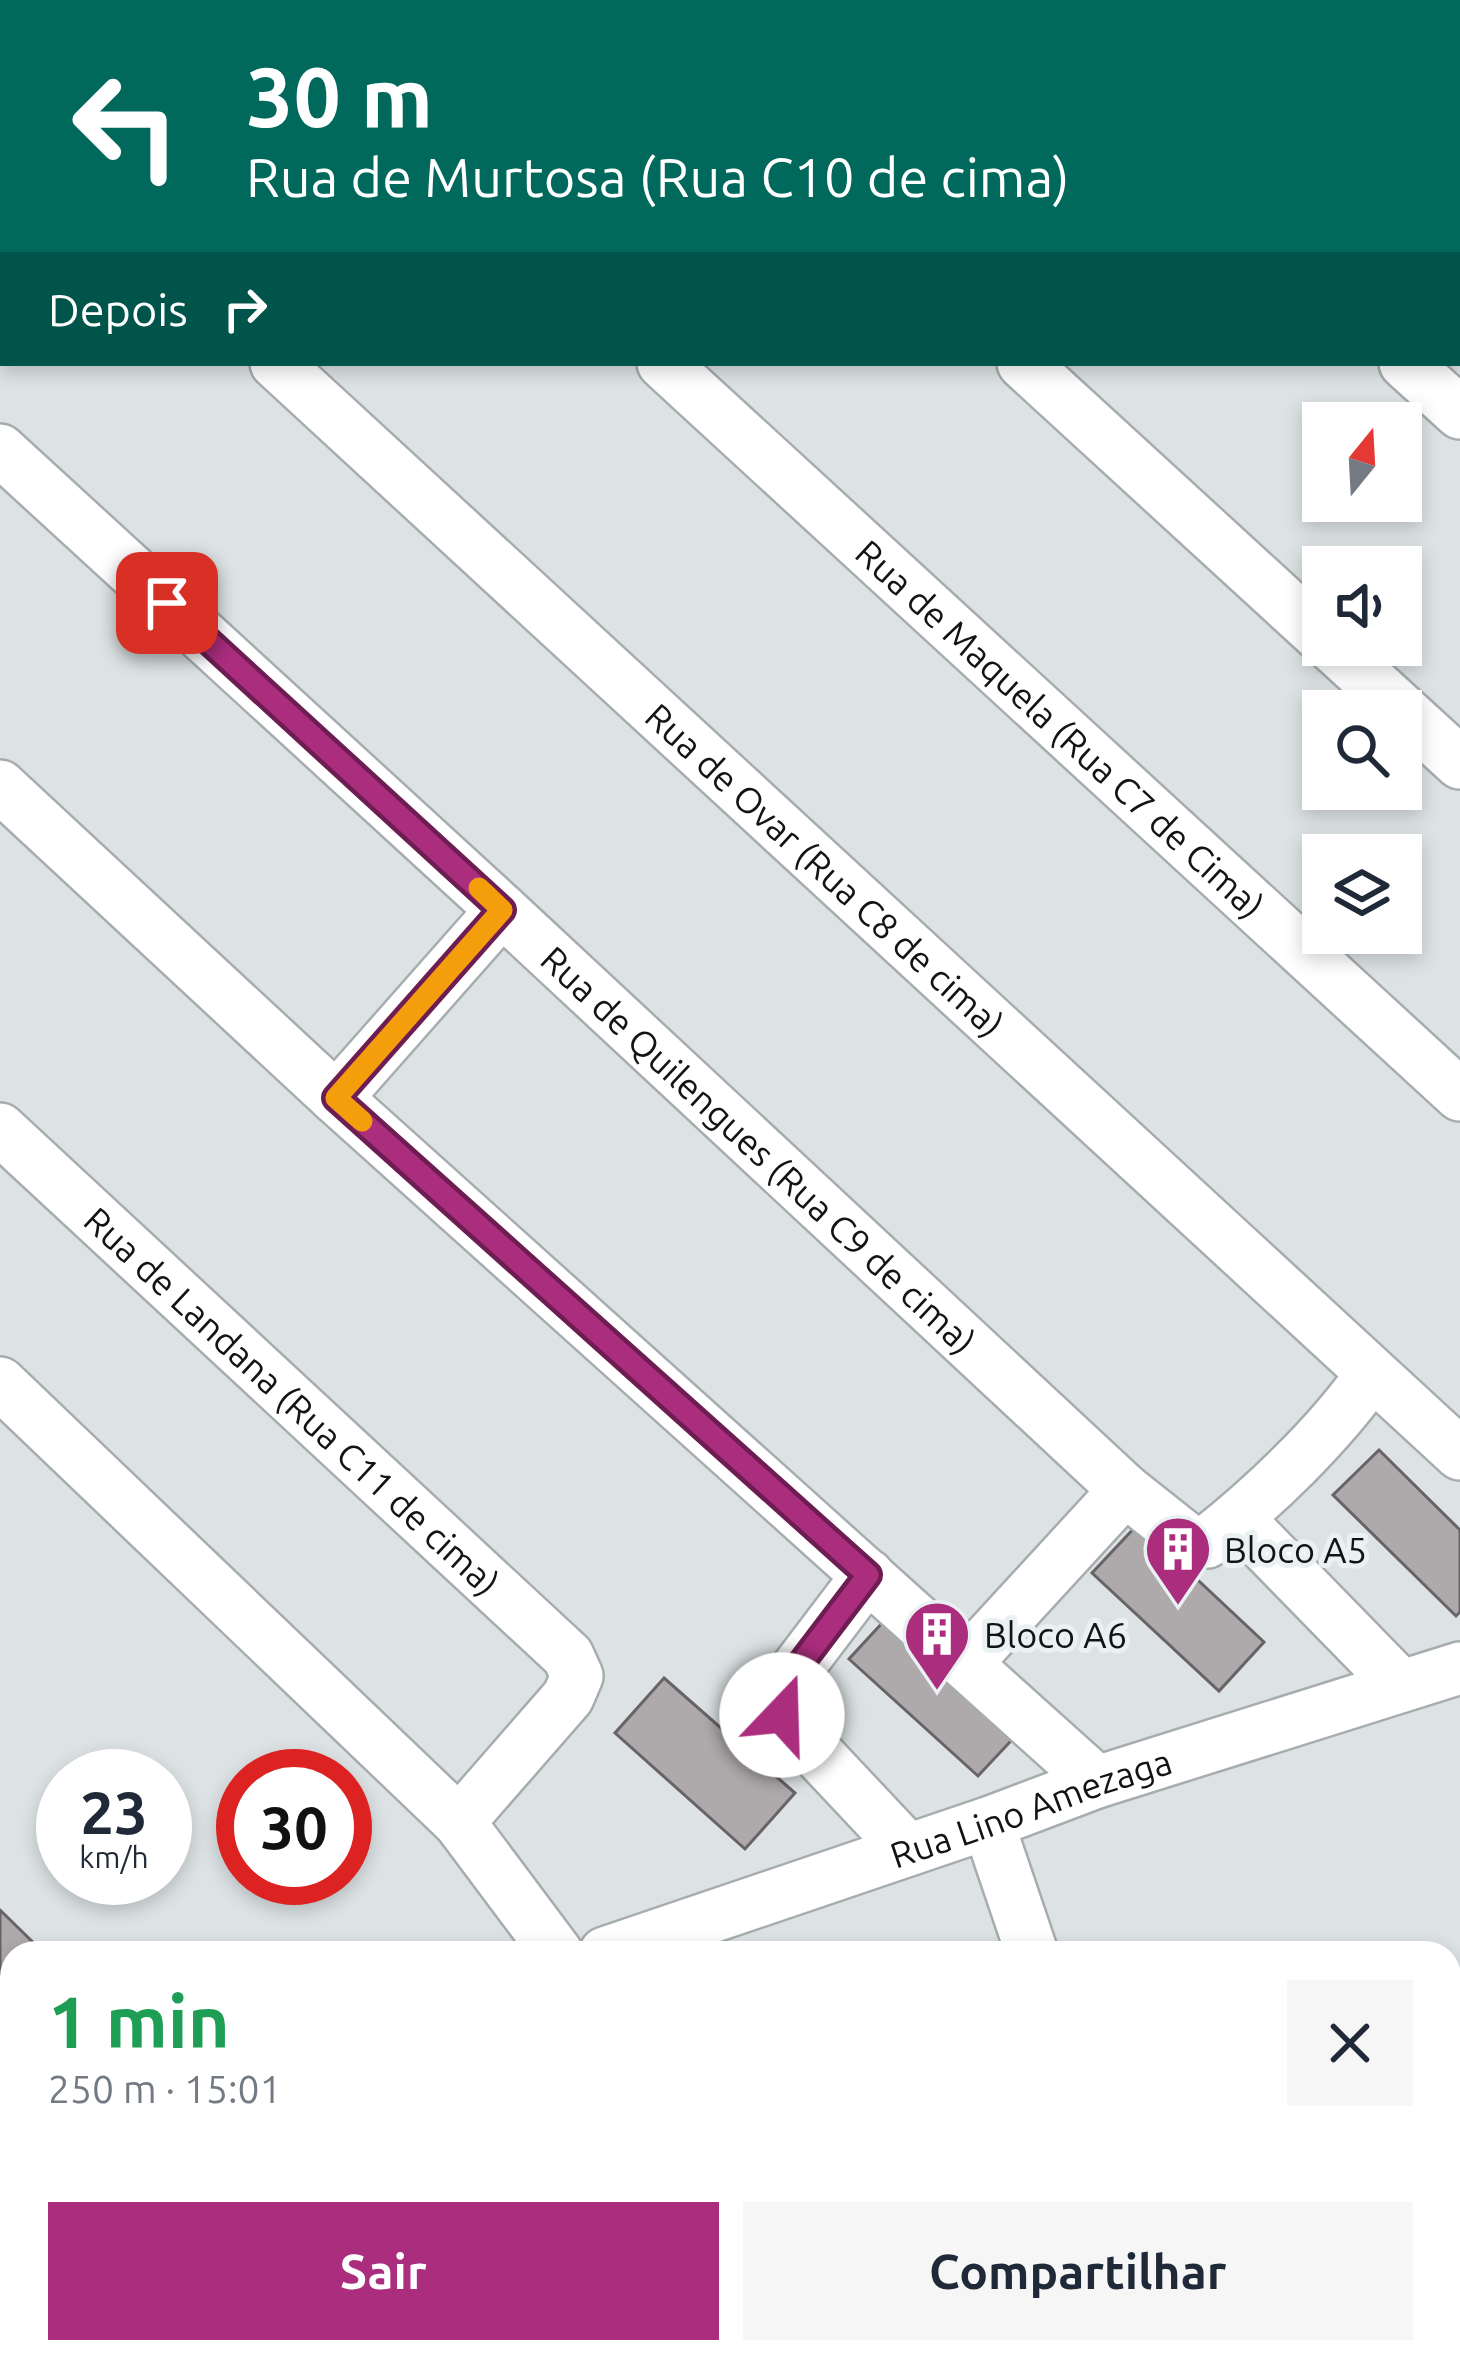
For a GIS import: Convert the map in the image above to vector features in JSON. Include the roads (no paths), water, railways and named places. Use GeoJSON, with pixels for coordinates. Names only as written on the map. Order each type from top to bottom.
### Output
{"type":"FeatureCollection","features":[{"type":"Feature","properties":{"kind":"street","name":"Rua de Ovar (Rua C8 de cima)"},"geometry":{"type":"LineString","coordinates":[[279,366],[1358,1392],[1456,1442]]}},
{"type":"Feature","properties":{"kind":"street","name":"Rua de Maquela (Rua C7 de Cima)"},"geometry":{"type":"LineString","coordinates":[[666,366],[1460,1095]]}},
{"type":"Feature","properties":{"kind":"street"},"geometry":{"type":"LineString","coordinates":[[1025,366],[1302,619]]}},
{"type":"Feature","properties":{"kind":"street"},"geometry":{"type":"LineString","coordinates":[[1409,366],[1460,413]]}},
{"type":"Feature","properties":{"kind":"street","name":"Rua de Quilengues (Rua C9 de cima)"},"geometry":{"type":"LineString","coordinates":[[0,450],[1125,1490],[1187,1540],[1222,1530],[1401,1686]]}},
{"type":"Feature","properties":{"kind":"street"},"geometry":{"type":"LineString","coordinates":[[1354,666],[1460,763]]}},
{"type":"Feature","properties":{"kind":"street"},"geometry":{"type":"LineString","coordinates":[[0,786],[336,1098],[1097,1782]]}},
{"type":"Feature","properties":{"kind":"street"},"geometry":{"type":"LineString","coordinates":[[336,1098],[502,910]]}},
{"type":"Feature","properties":{"kind":"street","name":"Rua de Landana (Rua C11 de cima)"},"geometry":{"type":"LineString","coordinates":[[0,1129],[568,1656],[577,1676],[568,1697],[459,1822]]}},
{"type":"Feature","properties":{"kind":"street"},"geometry":{"type":"LineString","coordinates":[[0,1383],[459,1822],[548,1941]]}},
{"type":"Feature","properties":{"kind":"street"},"geometry":{"type":"LineString","coordinates":[[1222,1530],[1358,1392]]}},
{"type":"Feature","properties":{"kind":"street"},"geometry":{"type":"LineString","coordinates":[[966,1663],[1125,1490]]}},
{"type":"Feature","properties":{"kind":"street"},"geometry":{"type":"LineString","coordinates":[[868,1575],[783,1687],[782,1715],[908,1850]]}},
{"type":"Feature","properties":{"kind":"street","name":"Rua Lino Amezaga"},"geometry":{"type":"LineString","coordinates":[[640,1941],[1097,1782],[1460,1668]]}},
{"type":"Feature","properties":{"kind":"street"},"geometry":{"type":"LineString","coordinates":[[988,1823],[1028,1941]]}},
{"type":"Feature","properties":{"kind":"place","name":"Bloco A5"},"geometry":{"type":"Point","coordinates":[1178,1608]}},
{"type":"Feature","properties":{"kind":"place","name":"Bloco A6"},"geometry":{"type":"Point","coordinates":[937,1693]}}]}
